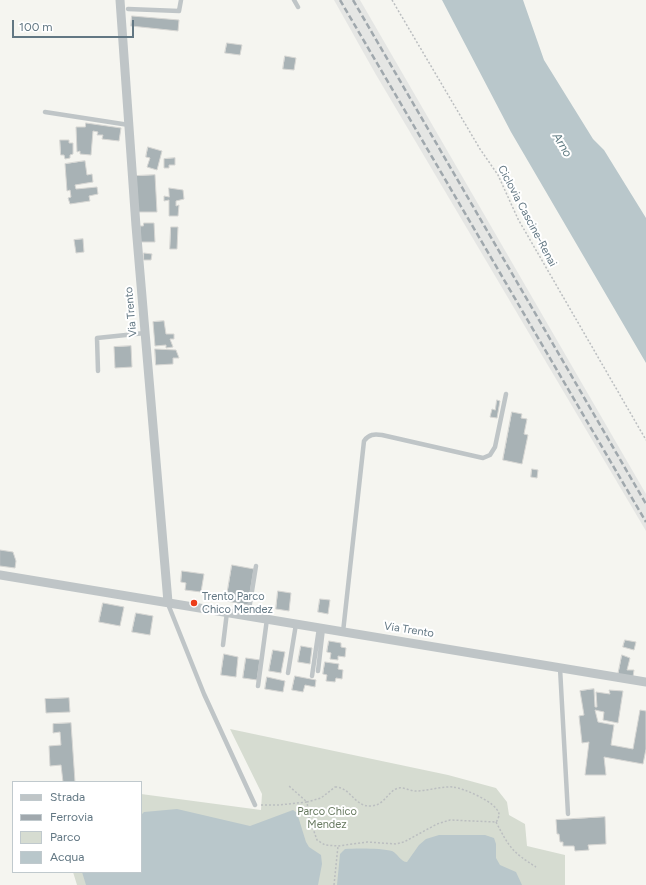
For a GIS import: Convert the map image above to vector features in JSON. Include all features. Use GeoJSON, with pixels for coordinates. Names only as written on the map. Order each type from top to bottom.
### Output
{"type":"FeatureCollection","features":[{"type":"Feature","properties":{"kind":"street","name":"Via Trento"},"geometry":{"type":"LineString","coordinates":[[120,0],[145,333],[168,602]]}},
{"type":"Feature","properties":{"kind":"street","name":"Via Trento"},"geometry":{"type":"LineString","coordinates":[[0,575],[646,682]]}},
{"type":"Feature","properties":{"kind":"lane"},"geometry":{"type":"LineString","coordinates":[[128,9],[180,11],[181,0]]}},
{"type":"Feature","properties":{"kind":"lane"},"geometry":{"type":"LineString","coordinates":[[294,0],[298,7]]}},
{"type":"Feature","properties":{"kind":"lane"},"geometry":{"type":"LineString","coordinates":[[45,112],[129,125]]}},
{"type":"Feature","properties":{"kind":"lane"},"geometry":{"type":"LineString","coordinates":[[98,371],[97,338],[145,333]]}},
{"type":"Feature","properties":{"kind":"lane"},"geometry":{"type":"LineString","coordinates":[[343,632],[364,441],[367,436],[373,434],[382,435],[483,458],[490,455],[495,447],[506,394]]}},
{"type":"Feature","properties":{"kind":"lane"},"geometry":{"type":"LineString","coordinates":[[248,616],[256,566]]}},
{"type":"Feature","properties":{"kind":"lane"},"geometry":{"type":"LineString","coordinates":[[168,602],[204,694],[255,805]]}},
{"type":"Feature","properties":{"kind":"lane"},"geometry":{"type":"LineString","coordinates":[[223,645],[227,612]]}},
{"type":"Feature","properties":{"kind":"lane"},"geometry":{"type":"LineString","coordinates":[[258,686],[268,619]]}},
{"type":"Feature","properties":{"kind":"lane"},"geometry":{"type":"LineString","coordinates":[[288,673],[296,624]]}},
{"type":"Feature","properties":{"kind":"lane"},"geometry":{"type":"LineString","coordinates":[[318,672],[321,628]]}},
{"type":"Feature","properties":{"kind":"lane"},"geometry":{"type":"LineString","coordinates":[[312,676],[321,628]]}},
{"type":"Feature","properties":{"kind":"lane"},"geometry":{"type":"LineString","coordinates":[[560,668],[568,814]]}},
{"type":"Feature","properties":{"kind":"path","name":"Ciclovia Cascine-Renai"},"geometry":{"type":"LineString","coordinates":[[392,0],[480,149],[498,175],[518,219],[646,440]]}},
{"type":"Feature","properties":{"kind":"path"},"geometry":{"type":"LineString","coordinates":[[289,786],[307,802],[309,817],[317,840],[325,845],[338,846],[367,842],[396,844],[404,842],[437,824],[450,820],[496,822]]}},
{"type":"Feature","properties":{"kind":"path"},"geometry":{"type":"LineString","coordinates":[[255,805],[279,806],[307,802],[321,798],[335,787],[346,790],[357,802],[364,806],[372,806],[384,801],[397,788],[422,790],[453,787],[471,791],[496,808],[499,813],[496,822],[506,842],[517,855],[536,866]]}},
{"type":"Feature","properties":{"kind":"path"},"geometry":{"type":"LineString","coordinates":[[334,885],[338,846]]}},
{"type":"Feature","properties":{"kind":"shaded area"},"geometry":{"type":"Polygon","coordinates":[[[334,0],[360,0],[646,494],[646,531],[375,73],[334,0]]]}},
{"type":"Feature","properties":{"kind":"green space","name":"Parco Chico Mendez"},"geometry":{"type":"Polygon","coordinates":[[[230,729],[448,775],[496,788],[507,802],[509,815],[525,824],[527,846],[565,855],[565,885],[77,885],[73,873],[142,873],[142,794],[261,810],[262,794],[230,729]]]}},
{"type":"Feature","properties":{"kind":"water","name":"Arno"},"geometry":{"type":"Polygon","coordinates":[[[442,0],[523,0],[544,60],[593,139],[604,150],[646,218],[646,363],[511,132],[442,0]]]}},
{"type":"Feature","properties":{"kind":"water"},"geometry":{"type":"Polygon","coordinates":[[[177,809],[250,826],[293,810],[297,813],[309,847],[321,855],[322,864],[318,885],[86,885],[82,873],[142,873],[142,814],[144,812],[177,809]]]}},
{"type":"Feature","properties":{"kind":"water"},"geometry":{"type":"Polygon","coordinates":[[[439,835],[485,835],[494,838],[496,844],[496,858],[500,865],[516,872],[522,885],[337,885],[340,854],[345,849],[369,848],[388,850],[392,851],[403,861],[407,862],[419,845],[426,839],[439,835]]]}},
{"type":"Feature","properties":{"kind":"building"},"geometry":{"type":"Polygon","coordinates":[[[132,16],[179,20],[178,31],[131,26],[132,16]]]}},
{"type":"Feature","properties":{"kind":"building"},"geometry":{"type":"Polygon","coordinates":[[[227,43],[242,45],[240,55],[225,53],[227,43]]]}},
{"type":"Feature","properties":{"kind":"building"},"geometry":{"type":"Polygon","coordinates":[[[285,56],[296,58],[294,70],[283,69],[285,56]]]}},
{"type":"Feature","properties":{"kind":"building"},"geometry":{"type":"Polygon","coordinates":[[[86,123],[121,128],[119,141],[102,139],[103,135],[97,135],[98,132],[93,131],[91,155],[80,154],[80,151],[77,152],[76,127],[85,127],[86,123]]]}},
{"type":"Feature","properties":{"kind":"building"},"geometry":{"type":"Polygon","coordinates":[[[60,140],[69,140],[69,143],[73,143],[73,154],[70,155],[70,158],[65,159],[64,155],[61,155],[60,140]]]}},
{"type":"Feature","properties":{"kind":"building"},"geometry":{"type":"Polygon","coordinates":[[[148,147],[162,151],[157,170],[147,167],[150,158],[146,157],[148,147]]]}},
{"type":"Feature","properties":{"kind":"building"},"geometry":{"type":"Polygon","coordinates":[[[175,158],[175,165],[169,165],[169,168],[164,168],[164,159],[175,158]]]}},
{"type":"Feature","properties":{"kind":"building"},"geometry":{"type":"Polygon","coordinates":[[[85,161],[87,175],[92,174],[93,182],[75,185],[76,189],[97,187],[98,194],[89,196],[90,201],[70,204],[68,198],[71,197],[70,190],[67,191],[65,164],[85,161]]]}},
{"type":"Feature","properties":{"kind":"building"},"geometry":{"type":"Polygon","coordinates":[[[155,175],[157,212],[138,212],[136,176],[155,175]]]}},
{"type":"Feature","properties":{"kind":"building"},"geometry":{"type":"Polygon","coordinates":[[[169,188],[183,190],[184,199],[176,201],[176,206],[179,205],[178,216],[169,216],[169,200],[164,201],[164,196],[169,197],[169,188]]]}},
{"type":"Feature","properties":{"kind":"building"},"geometry":{"type":"Polygon","coordinates":[[[144,223],[154,223],[155,242],[140,242],[140,226],[143,226],[144,223]]]}},
{"type":"Feature","properties":{"kind":"building"},"geometry":{"type":"Polygon","coordinates":[[[171,227],[178,227],[177,249],[170,249],[171,227]]]}},
{"type":"Feature","properties":{"kind":"building"},"geometry":{"type":"Polygon","coordinates":[[[83,239],[84,252],[76,253],[74,240],[83,239]]]}},
{"type":"Feature","properties":{"kind":"building"},"geometry":{"type":"Polygon","coordinates":[[[144,253],[152,254],[151,260],[144,260],[144,253]]]}},
{"type":"Feature","properties":{"kind":"building"},"geometry":{"type":"Polygon","coordinates":[[[164,321],[166,334],[174,334],[174,339],[170,339],[173,347],[166,348],[166,345],[155,346],[153,322],[164,321]]]}},
{"type":"Feature","properties":{"kind":"building"},"geometry":{"type":"Polygon","coordinates":[[[131,346],[132,367],[115,368],[114,347],[131,346]]]}},
{"type":"Feature","properties":{"kind":"building"},"geometry":{"type":"Polygon","coordinates":[[[155,349],[176,350],[179,358],[173,358],[173,364],[156,365],[155,349]]]}},
{"type":"Feature","properties":{"kind":"building"},"geometry":{"type":"Polygon","coordinates":[[[497,400],[500,401],[497,418],[490,417],[492,409],[495,410],[497,400]]]}},
{"type":"Feature","properties":{"kind":"building"},"geometry":{"type":"Polygon","coordinates":[[[512,412],[522,414],[521,418],[527,419],[524,434],[528,435],[522,464],[503,460],[512,412]]]}},
{"type":"Feature","properties":{"kind":"building"},"geometry":{"type":"Polygon","coordinates":[[[532,469],[538,470],[537,478],[531,477],[532,469]]]}},
{"type":"Feature","properties":{"kind":"building"},"geometry":{"type":"Polygon","coordinates":[[[0,550],[13,552],[16,561],[15,568],[0,566],[0,550]]]}},
{"type":"Feature","properties":{"kind":"building"},"geometry":{"type":"Polygon","coordinates":[[[232,565],[254,569],[248,605],[226,601],[232,565]]]}},
{"type":"Feature","properties":{"kind":"building"},"geometry":{"type":"Polygon","coordinates":[[[182,571],[204,574],[201,592],[185,590],[186,583],[181,582],[182,571]]]}},
{"type":"Feature","properties":{"kind":"building"},"geometry":{"type":"Polygon","coordinates":[[[278,591],[291,593],[289,611],[276,609],[278,591]]]}},
{"type":"Feature","properties":{"kind":"building"},"geometry":{"type":"Polygon","coordinates":[[[320,599],[330,600],[328,614],[318,612],[320,599]]]}},
{"type":"Feature","properties":{"kind":"building"},"geometry":{"type":"Polygon","coordinates":[[[103,603],[124,607],[120,626],[99,622],[103,603]]]}},
{"type":"Feature","properties":{"kind":"building"},"geometry":{"type":"Polygon","coordinates":[[[136,613],[153,616],[150,635],[132,632],[136,613]]]}},
{"type":"Feature","properties":{"kind":"building"},"geometry":{"type":"Polygon","coordinates":[[[625,640],[636,642],[634,650],[623,647],[625,640]]]}},
{"type":"Feature","properties":{"kind":"building"},"geometry":{"type":"Polygon","coordinates":[[[329,641],[341,643],[341,647],[346,648],[345,657],[338,656],[338,660],[330,659],[331,653],[327,652],[329,641]]]}},
{"type":"Feature","properties":{"kind":"building"},"geometry":{"type":"Polygon","coordinates":[[[301,646],[312,648],[310,664],[298,662],[301,646]]]}},
{"type":"Feature","properties":{"kind":"building"},"geometry":{"type":"Polygon","coordinates":[[[273,650],[285,652],[281,673],[269,671],[273,650]]]}},
{"type":"Feature","properties":{"kind":"building"},"geometry":{"type":"Polygon","coordinates":[[[224,654],[238,657],[236,677],[221,675],[224,654]]]}},
{"type":"Feature","properties":{"kind":"building"},"geometry":{"type":"Polygon","coordinates":[[[622,655],[630,658],[627,670],[634,670],[633,677],[618,675],[622,655]]]}},
{"type":"Feature","properties":{"kind":"building"},"geometry":{"type":"Polygon","coordinates":[[[246,658],[260,660],[257,680],[243,678],[246,658]]]}},
{"type":"Feature","properties":{"kind":"building"},"geometry":{"type":"Polygon","coordinates":[[[325,662],[339,664],[338,669],[343,670],[342,679],[336,678],[335,682],[326,681],[327,675],[323,674],[325,662]]]}},
{"type":"Feature","properties":{"kind":"building"},"geometry":{"type":"Polygon","coordinates":[[[295,676],[316,680],[315,687],[305,685],[303,692],[292,690],[295,676]]]}},
{"type":"Feature","properties":{"kind":"building"},"geometry":{"type":"Polygon","coordinates":[[[267,677],[285,681],[283,692],[265,689],[267,677]]]}},
{"type":"Feature","properties":{"kind":"building"},"geometry":{"type":"Polygon","coordinates":[[[594,689],[595,707],[597,707],[596,692],[610,694],[609,690],[623,691],[618,723],[603,720],[604,712],[595,710],[598,722],[614,725],[611,745],[633,749],[640,710],[646,711],[646,749],[643,764],[604,757],[606,775],[585,775],[589,742],[582,743],[579,716],[584,715],[580,691],[594,689]]]}},
{"type":"Feature","properties":{"kind":"building"},"geometry":{"type":"Polygon","coordinates":[[[69,698],[70,712],[46,713],[45,699],[69,698]]]}},
{"type":"Feature","properties":{"kind":"building"},"geometry":{"type":"Polygon","coordinates":[[[71,723],[75,781],[63,781],[61,765],[50,766],[49,746],[61,745],[60,732],[53,733],[53,724],[71,723]]]}},
{"type":"Feature","properties":{"kind":"building"},"geometry":{"type":"Polygon","coordinates":[[[605,817],[606,844],[588,845],[589,850],[575,851],[574,846],[563,846],[563,842],[560,842],[559,834],[557,834],[556,820],[605,817]]]}},
{"type":"Feature","properties":{"kind":"railway"},"geometry":{"type":"LineString","coordinates":[[340,0],[646,522]]}},
{"type":"Feature","properties":{"kind":"railway"},"geometry":{"type":"LineString","coordinates":[[353,0],[646,504]]}},
{"type":"Feature","properties":{"kind":"place","name":"Trento Parco Chico Mendez"},"geometry":{"type":"Point","coordinates":[194,603]}}]}
